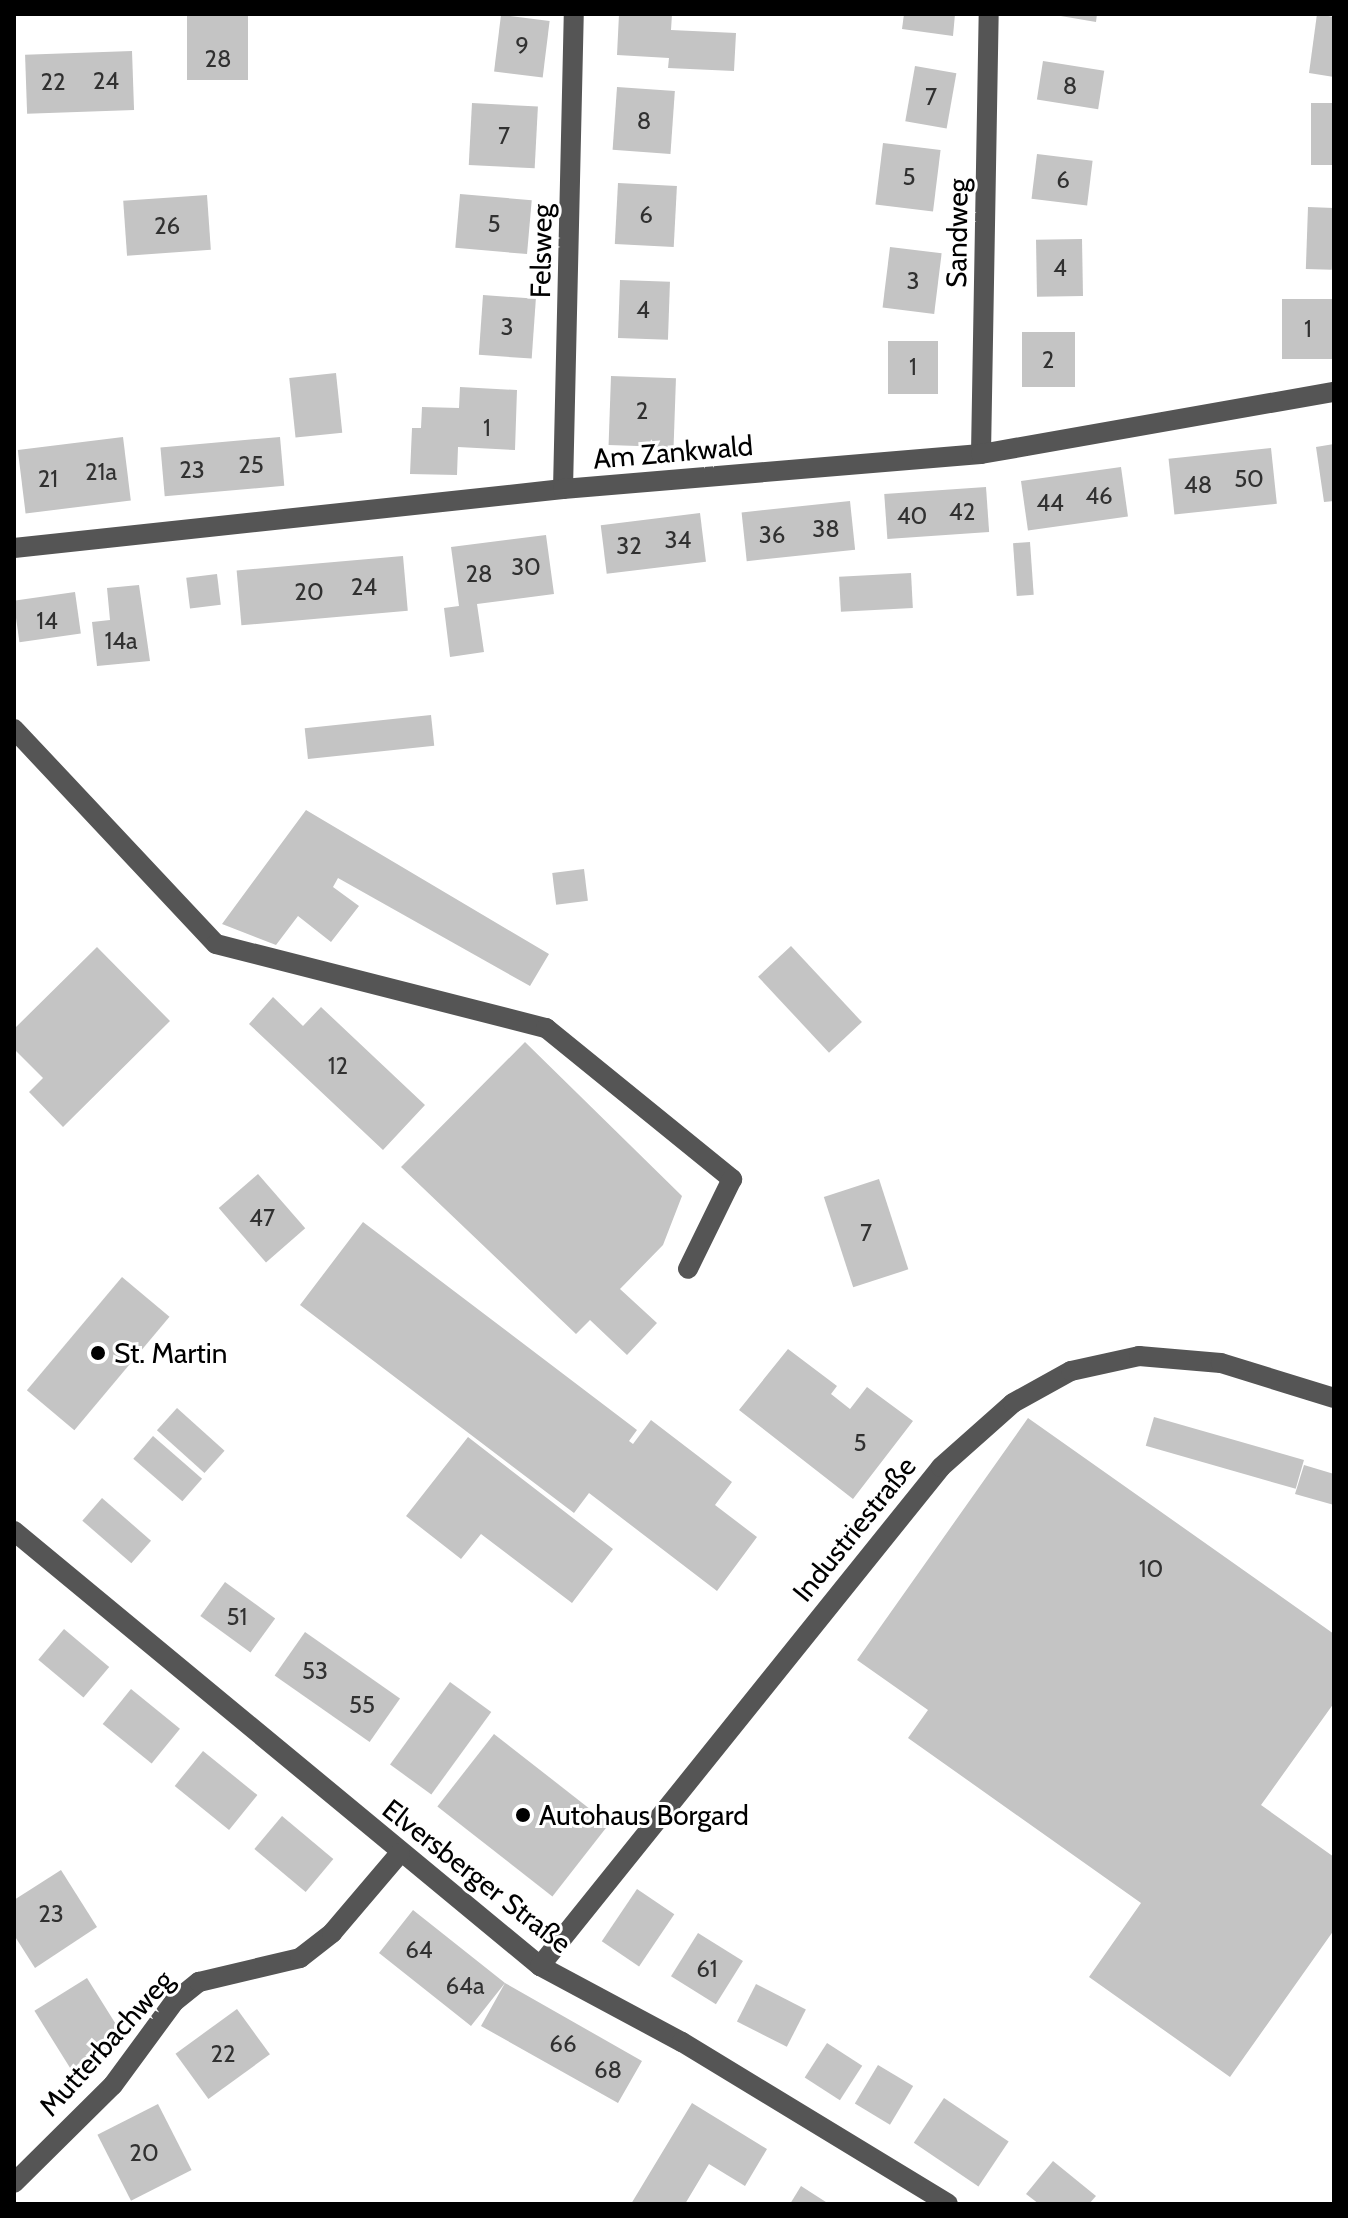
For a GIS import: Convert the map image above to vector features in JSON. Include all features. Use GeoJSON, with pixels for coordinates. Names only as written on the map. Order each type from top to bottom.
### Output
{"type":"FeatureCollection","features":[{"type":"Feature","properties":{"kind":"street","name":"Felsweg"},"geometry":{"type":"LineString","coordinates":[[563,489],[574,14]]}},
{"type":"Feature","properties":{"kind":"street","name":"Sandweg"},"geometry":{"type":"LineString","coordinates":[[981,454],[989,14]]}},
{"type":"Feature","properties":{"kind":"street","name":"Am Zankwald"},"geometry":{"type":"LineString","coordinates":[[14,548],[563,489],[981,454],[1334,392]]}},
{"type":"Feature","properties":{"kind":"street"},"geometry":{"type":"LineString","coordinates":[[14,729],[216,944],[546,1028],[732,1179],[688,1269]]}},
{"type":"Feature","properties":{"kind":"street","name":"Industriestraße"},"geometry":{"type":"LineString","coordinates":[[540,1966],[941,1467],[1013,1403],[1071,1371],[1139,1356],[1221,1363],[1334,1398]]}},
{"type":"Feature","properties":{"kind":"street","name":"Elversberger Straße"},"geometry":{"type":"LineString","coordinates":[[14,1531],[540,1966],[682,2042],[948,2204]]}},
{"type":"Feature","properties":{"kind":"street","name":"Mutterbachweg"},"geometry":{"type":"LineString","coordinates":[[14,2183],[113,2085],[174,2002],[199,1982],[300,1958],[332,1933],[400,1853]]}},
{"type":"Feature","properties":{"kind":"building"},"geometry":{"type":"Polygon","coordinates":[[[187,14],[248,14],[248,80],[187,80],[187,14]]]}},
{"type":"Feature","properties":{"kind":"building"},"geometry":{"type":"Polygon","coordinates":[[[619,14],[672,14],[671,30],[736,33],[734,71],[668,68],[669,58],[617,55],[619,14]]]}},
{"type":"Feature","properties":{"kind":"building"},"geometry":{"type":"Polygon","coordinates":[[[904,14],[955,14],[953,36],[902,29],[904,14]]]}},
{"type":"Feature","properties":{"kind":"building"},"geometry":{"type":"Polygon","coordinates":[[[1049,14],[1097,14],[1096,22],[1049,14]]]}},
{"type":"Feature","properties":{"kind":"building"},"geometry":{"type":"Polygon","coordinates":[[[1317,14],[1334,17],[1334,77],[1309,73],[1317,14]]]}},
{"type":"Feature","properties":{"kind":"building"},"geometry":{"type":"Polygon","coordinates":[[[501,15],[550,21],[543,78],[494,72],[501,15]]]}},
{"type":"Feature","properties":{"kind":"building"},"geometry":{"type":"Polygon","coordinates":[[[132,51],[134,110],[27,114],[25,55],[132,51]]]}},
{"type":"Feature","properties":{"kind":"building"},"geometry":{"type":"Polygon","coordinates":[[[1043,61],[1104,71],[1098,109],[1037,100],[1043,61]]]}},
{"type":"Feature","properties":{"kind":"building"},"geometry":{"type":"Polygon","coordinates":[[[915,66],[956,73],[947,128],[905,121],[915,66]]]}},
{"type":"Feature","properties":{"kind":"building"},"geometry":{"type":"Polygon","coordinates":[[[617,87],[675,91],[670,154],[613,150],[617,87]]]}},
{"type":"Feature","properties":{"kind":"building"},"geometry":{"type":"Polygon","coordinates":[[[472,103],[538,106],[535,168],[469,165],[472,103]]]}},
{"type":"Feature","properties":{"kind":"building"},"geometry":{"type":"Polygon","coordinates":[[[1311,103],[1334,103],[1334,165],[1311,165],[1311,103]]]}},
{"type":"Feature","properties":{"kind":"building"},"geometry":{"type":"Polygon","coordinates":[[[883,143],[941,150],[933,212],[875,205],[883,143]]]}},
{"type":"Feature","properties":{"kind":"building"},"geometry":{"type":"Polygon","coordinates":[[[1037,154],[1093,161],[1087,205],[1032,199],[1037,154]]]}},
{"type":"Feature","properties":{"kind":"building"},"geometry":{"type":"Polygon","coordinates":[[[618,183],[677,186],[674,247],[615,244],[618,183]]]}},
{"type":"Feature","properties":{"kind":"building"},"geometry":{"type":"Polygon","coordinates":[[[460,194],[532,200],[527,254],[455,248],[460,194]]]}},
{"type":"Feature","properties":{"kind":"building"},"geometry":{"type":"Polygon","coordinates":[[[207,195],[211,250],[127,256],[123,201],[207,195]]]}},
{"type":"Feature","properties":{"kind":"building"},"geometry":{"type":"Polygon","coordinates":[[[1308,207],[1334,208],[1332,270],[1306,269],[1308,207]]]}},
{"type":"Feature","properties":{"kind":"building"},"geometry":{"type":"Polygon","coordinates":[[[1082,239],[1083,296],[1037,297],[1036,240],[1082,239]]]}},
{"type":"Feature","properties":{"kind":"building"},"geometry":{"type":"Polygon","coordinates":[[[890,247],[942,253],[934,314],[883,308],[890,247]]]}},
{"type":"Feature","properties":{"kind":"building"},"geometry":{"type":"Polygon","coordinates":[[[620,280],[670,282],[668,340],[618,338],[620,280]]]}},
{"type":"Feature","properties":{"kind":"building"},"geometry":{"type":"Polygon","coordinates":[[[483,295],[536,299],[532,359],[479,355],[483,295]]]}},
{"type":"Feature","properties":{"kind":"building"},"geometry":{"type":"Polygon","coordinates":[[[1282,299],[1334,299],[1334,359],[1282,359],[1282,299]]]}},
{"type":"Feature","properties":{"kind":"building"},"geometry":{"type":"Polygon","coordinates":[[[1022,332],[1075,332],[1075,387],[1022,387],[1022,332]]]}},
{"type":"Feature","properties":{"kind":"building"},"geometry":{"type":"Polygon","coordinates":[[[888,341],[938,341],[938,394],[888,394],[888,341]]]}},
{"type":"Feature","properties":{"kind":"building"},"geometry":{"type":"Polygon","coordinates":[[[336,373],[342,433],[296,438],[289,378],[336,373]]]}},
{"type":"Feature","properties":{"kind":"building"},"geometry":{"type":"Polygon","coordinates":[[[611,376],[676,378],[674,447],[609,445],[611,376]]]}},
{"type":"Feature","properties":{"kind":"building"},"geometry":{"type":"Polygon","coordinates":[[[460,387],[517,390],[515,450],[458,447],[457,475],[410,474],[412,428],[421,428],[422,407],[459,408],[460,387]]]}},
{"type":"Feature","properties":{"kind":"building"},"geometry":{"type":"Polygon","coordinates":[[[123,437],[131,501],[26,513],[18,450],[123,437]]]}},
{"type":"Feature","properties":{"kind":"building"},"geometry":{"type":"Polygon","coordinates":[[[280,437],[284,486],[165,496],[160,447],[280,437]]]}},
{"type":"Feature","properties":{"kind":"building"},"geometry":{"type":"Polygon","coordinates":[[[1334,444],[1334,501],[1324,502],[1316,447],[1334,444]]]}},
{"type":"Feature","properties":{"kind":"building"},"geometry":{"type":"Polygon","coordinates":[[[1271,448],[1277,504],[1174,514],[1169,459],[1271,448]]]}},
{"type":"Feature","properties":{"kind":"building"},"geometry":{"type":"Polygon","coordinates":[[[1121,467],[1128,517],[1028,531],[1021,481],[1121,467]]]}},
{"type":"Feature","properties":{"kind":"building"},"geometry":{"type":"Polygon","coordinates":[[[986,487],[989,532],[887,539],[884,494],[986,487]]]}},
{"type":"Feature","properties":{"kind":"building"},"geometry":{"type":"Polygon","coordinates":[[[850,501],[855,550],[747,561],[742,512],[850,501]]]}},
{"type":"Feature","properties":{"kind":"building"},"geometry":{"type":"Polygon","coordinates":[[[700,513],[706,562],[607,574],[601,525],[700,513]]]}},
{"type":"Feature","properties":{"kind":"building"},"geometry":{"type":"Polygon","coordinates":[[[546,535],[554,594],[477,604],[484,652],[450,657],[444,608],[459,606],[451,547],[546,535]]]}},
{"type":"Feature","properties":{"kind":"building"},"geometry":{"type":"Polygon","coordinates":[[[1030,542],[1034,595],[1017,596],[1013,543],[1030,542]]]}},
{"type":"Feature","properties":{"kind":"building"},"geometry":{"type":"Polygon","coordinates":[[[403,556],[408,611],[241,625],[237,571],[403,556]]]}},
{"type":"Feature","properties":{"kind":"building"},"geometry":{"type":"Polygon","coordinates":[[[911,573],[913,608],[841,612],[839,577],[911,573]]]}},
{"type":"Feature","properties":{"kind":"building"},"geometry":{"type":"Polygon","coordinates":[[[217,574],[221,605],[190,609],[186,578],[217,574]]]}},
{"type":"Feature","properties":{"kind":"building"},"geometry":{"type":"Polygon","coordinates":[[[139,585],[150,661],[97,666],[92,622],[110,620],[107,588],[139,585]]]}},
{"type":"Feature","properties":{"kind":"building"},"geometry":{"type":"Polygon","coordinates":[[[75,592],[81,634],[19,642],[14,601],[75,592]]]}},
{"type":"Feature","properties":{"kind":"building"},"geometry":{"type":"Polygon","coordinates":[[[431,715],[434,746],[308,759],[305,728],[431,715]]]}},
{"type":"Feature","properties":{"kind":"building"},"geometry":{"type":"Polygon","coordinates":[[[306,810],[549,954],[530,986],[338,878],[333,887],[359,906],[331,942],[298,916],[276,945],[222,924],[306,810]]]}},
{"type":"Feature","properties":{"kind":"building"},"geometry":{"type":"Polygon","coordinates":[[[584,869],[588,901],[556,905],[552,873],[584,869]]]}},
{"type":"Feature","properties":{"kind":"building"},"geometry":{"type":"Polygon","coordinates":[[[791,946],[862,1022],[829,1053],[758,977],[791,946]]]}},
{"type":"Feature","properties":{"kind":"building"},"geometry":{"type":"Polygon","coordinates":[[[97,947],[170,1021],[63,1127],[29,1092],[43,1078],[14,1049],[14,1029],[97,947]]]}},
{"type":"Feature","properties":{"kind":"building"},"geometry":{"type":"Polygon","coordinates":[[[273,997],[303,1026],[321,1007],[425,1105],[383,1150],[249,1024],[273,997]]]}},
{"type":"Feature","properties":{"kind":"building"},"geometry":{"type":"Polygon","coordinates":[[[525,1042],[682,1196],[663,1245],[620,1289],[657,1323],[627,1355],[590,1320],[576,1334],[401,1167],[525,1042]]]}},
{"type":"Feature","properties":{"kind":"building"},"geometry":{"type":"Polygon","coordinates":[[[258,1174],[305,1228],[266,1262],[219,1208],[258,1174]]]}},
{"type":"Feature","properties":{"kind":"building"},"geometry":{"type":"Polygon","coordinates":[[[879,1179],[908,1269],[853,1287],[824,1197],[879,1179]]]}},
{"type":"Feature","properties":{"kind":"building"},"geometry":{"type":"Polygon","coordinates":[[[363,1222],[637,1430],[629,1441],[633,1444],[651,1420],[732,1482],[715,1505],[757,1537],[717,1591],[589,1493],[574,1513],[300,1305],[363,1222]]]}},
{"type":"Feature","properties":{"kind":"building","name":"St. Martin"},"geometry":{"type":"Polygon","coordinates":[[[122,1277],[169,1317],[74,1430],[27,1390],[122,1277]]]}},
{"type":"Feature","properties":{"kind":"building"},"geometry":{"type":"Polygon","coordinates":[[[788,1349],[837,1386],[831,1394],[850,1409],[867,1387],[913,1421],[853,1499],[739,1410],[788,1349]]]}},
{"type":"Feature","properties":{"kind":"building"},"geometry":{"type":"Polygon","coordinates":[[[177,1408],[225,1451],[204,1473],[157,1430],[177,1408]]]}},
{"type":"Feature","properties":{"kind":"building"},"geometry":{"type":"Polygon","coordinates":[[[1154,1417],[1304,1460],[1296,1489],[1146,1446],[1154,1417]]]}},
{"type":"Feature","properties":{"kind":"building"},"geometry":{"type":"Polygon","coordinates":[[[1028,1418],[1334,1634],[1334,1703],[1261,1805],[1334,1857],[1334,1930],[1230,2077],[1089,1977],[1141,1903],[908,1738],[928,1710],[857,1660],[1028,1418]]]}},
{"type":"Feature","properties":{"kind":"building"},"geometry":{"type":"Polygon","coordinates":[[[153,1436],[202,1479],[182,1501],[133,1459],[153,1436]]]}},
{"type":"Feature","properties":{"kind":"building"},"geometry":{"type":"Polygon","coordinates":[[[468,1437],[613,1549],[572,1603],[481,1534],[461,1559],[406,1516],[468,1437]]]}},
{"type":"Feature","properties":{"kind":"building"},"geometry":{"type":"Polygon","coordinates":[[[1304,1465],[1334,1474],[1334,1505],[1295,1494],[1304,1465]]]}},
{"type":"Feature","properties":{"kind":"building"},"geometry":{"type":"Polygon","coordinates":[[[102,1498],[151,1541],[131,1563],[82,1521],[102,1498]]]}},
{"type":"Feature","properties":{"kind":"building"},"geometry":{"type":"Polygon","coordinates":[[[225,1582],[275,1618],[250,1652],[200,1616],[225,1582]]]}},
{"type":"Feature","properties":{"kind":"building"},"geometry":{"type":"Polygon","coordinates":[[[64,1629],[109,1667],[83,1698],[38,1660],[64,1629]]]}},
{"type":"Feature","properties":{"kind":"building"},"geometry":{"type":"Polygon","coordinates":[[[305,1632],[400,1699],[370,1742],[275,1675],[305,1632]]]}},
{"type":"Feature","properties":{"kind":"building"},"geometry":{"type":"Polygon","coordinates":[[[450,1682],[491,1712],[431,1794],[390,1765],[450,1682]]]}},
{"type":"Feature","properties":{"kind":"building"},"geometry":{"type":"Polygon","coordinates":[[[131,1689],[180,1729],[152,1764],[103,1724],[131,1689]]]}},
{"type":"Feature","properties":{"kind":"building","name":"Autohaus Borgard"},"geometry":{"type":"Polygon","coordinates":[[[494,1734],[609,1824],[552,1896],[437,1806],[494,1734]]]}},
{"type":"Feature","properties":{"kind":"building"},"geometry":{"type":"Polygon","coordinates":[[[203,1751],[257,1795],[229,1830],[175,1786],[203,1751]]]}},
{"type":"Feature","properties":{"kind":"building"},"geometry":{"type":"Polygon","coordinates":[[[282,1816],[333,1859],[306,1892],[254,1849],[282,1816]]]}},
{"type":"Feature","properties":{"kind":"building"},"geometry":{"type":"Polygon","coordinates":[[[61,1870],[97,1927],[35,1968],[14,1935],[14,1900],[61,1870]]]}},
{"type":"Feature","properties":{"kind":"building"},"geometry":{"type":"Polygon","coordinates":[[[637,1889],[674,1914],[639,1966],[602,1941],[637,1889]]]}},
{"type":"Feature","properties":{"kind":"building"},"geometry":{"type":"Polygon","coordinates":[[[413,1910],[505,1983],[471,2026],[379,1953],[413,1910]]]}},
{"type":"Feature","properties":{"kind":"building"},"geometry":{"type":"Polygon","coordinates":[[[698,1933],[743,1961],[716,2004],[671,1976],[698,1933]]]}},
{"type":"Feature","properties":{"kind":"building"},"geometry":{"type":"Polygon","coordinates":[[[87,1978],[124,2037],[72,2070],[34,2011],[87,1978]]]}},
{"type":"Feature","properties":{"kind":"building"},"geometry":{"type":"Polygon","coordinates":[[[505,1983],[642,2061],[618,2103],[481,2026],[505,1983]]]}},
{"type":"Feature","properties":{"kind":"building"},"geometry":{"type":"Polygon","coordinates":[[[756,1984],[806,2009],[787,2047],[737,2021],[756,1984]]]}},
{"type":"Feature","properties":{"kind":"building"},"geometry":{"type":"Polygon","coordinates":[[[237,2009],[270,2054],[208,2099],[176,2054],[237,2009]]]}},
{"type":"Feature","properties":{"kind":"building"},"geometry":{"type":"Polygon","coordinates":[[[827,2043],[862,2066],[840,2100],[805,2077],[827,2043]]]}},
{"type":"Feature","properties":{"kind":"building"},"geometry":{"type":"Polygon","coordinates":[[[878,2065],[913,2086],[890,2125],[855,2104],[878,2065]]]}},
{"type":"Feature","properties":{"kind":"building"},"geometry":{"type":"Polygon","coordinates":[[[944,2098],[1009,2142],[978,2186],[914,2143],[944,2098]]]}},
{"type":"Feature","properties":{"kind":"building"},"geometry":{"type":"Polygon","coordinates":[[[692,2103],[767,2149],[745,2186],[709,2164],[685,2204],[631,2204],[692,2103]]]}},
{"type":"Feature","properties":{"kind":"building"},"geometry":{"type":"Polygon","coordinates":[[[158,2104],[192,2170],[131,2201],[97,2135],[158,2104]]]}},
{"type":"Feature","properties":{"kind":"building"},"geometry":{"type":"Polygon","coordinates":[[[1053,2161],[1096,2196],[1089,2204],[1039,2204],[1026,2194],[1053,2161]]]}},
{"type":"Feature","properties":{"kind":"building"},"geometry":{"type":"Polygon","coordinates":[[[801,2186],[829,2204],[790,2204],[801,2186]]]}},
{"type":"Feature","properties":{"kind":"place","name":"St. Martin"},"geometry":{"type":"Point","coordinates":[98,1353]}},
{"type":"Feature","properties":{"kind":"place","name":"Autohaus Borgard"},"geometry":{"type":"Point","coordinates":[523,1815]}}]}
